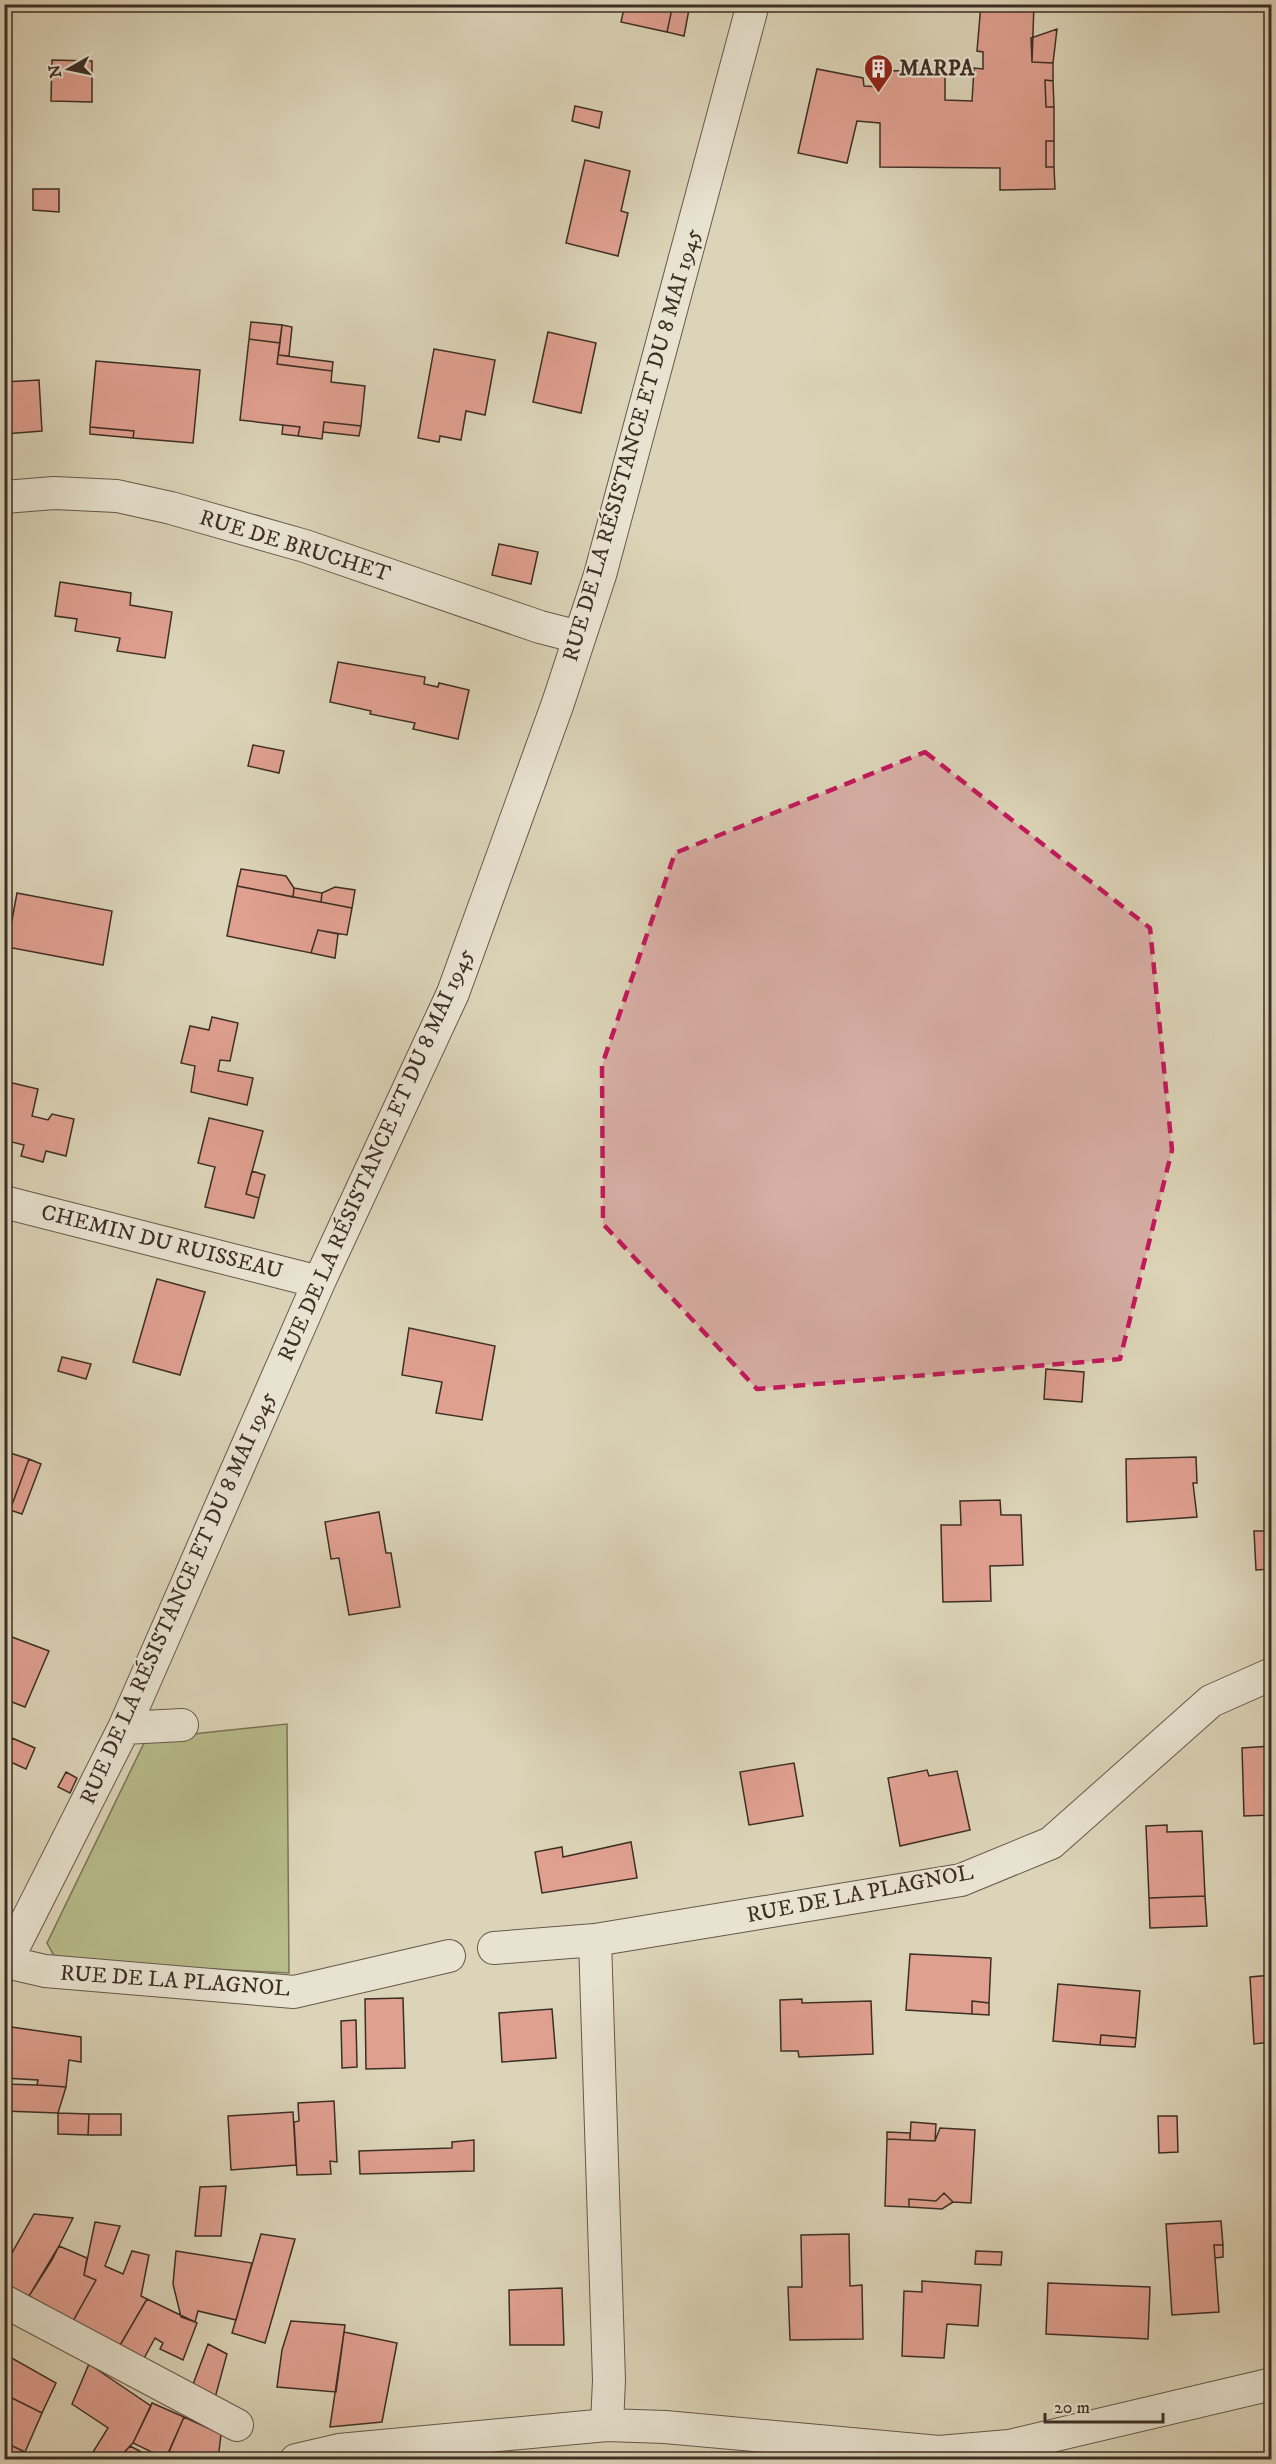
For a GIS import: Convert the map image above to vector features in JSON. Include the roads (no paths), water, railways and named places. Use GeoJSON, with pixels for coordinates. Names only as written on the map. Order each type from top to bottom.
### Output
{"type":"FeatureCollection","features":[{"type":"Feature","properties":{"kind":"street","name":"RUE DE LA RÉSISTANCE ET DU 8 MAI 1945"},"geometry":{"type":"LineString","coordinates":[[6,1962],[124,1728],[319,1282],[453,993],[558,703],[600,575],[753,4]]}},
{"type":"Feature","properties":{"kind":"street","name":"RUE DE BRUCHET"},"geometry":{"type":"LineString","coordinates":[[4,497],[54,493],[117,496],[171,508],[305,546],[540,627],[579,637]]}},
{"type":"Feature","properties":{"kind":"street","name":"CHEMIN DU RUISSEAU"},"geometry":{"type":"LineString","coordinates":[[4,1202],[319,1282]]}},
{"type":"Feature","properties":{"kind":"street","name":"RUE DE LA PLAGNOL"},"geometry":{"type":"LineString","coordinates":[[494,1948],[595,1940],[961,1880],[1052,1843],[1211,1701],[1272,1674]]}},
{"type":"Feature","properties":{"kind":"street"},"geometry":{"type":"LineString","coordinates":[[124,1728],[182,1725]]}},
{"type":"Feature","properties":{"kind":"street"},"geometry":{"type":"LineString","coordinates":[[595,1940],[609,2380],[607,2425]]}},
{"type":"Feature","properties":{"kind":"street","name":"RUE DE LA PLAGNOL"},"geometry":{"type":"LineString","coordinates":[[6,1962],[45,1971],[294,1992],[449,1956]]}},
{"type":"Feature","properties":{"kind":"street"},"geometry":{"type":"LineString","coordinates":[[4,2301],[237,2425]]}},
{"type":"Feature","properties":{"kind":"street"},"geometry":{"type":"LineString","coordinates":[[296,2460],[339,2450],[607,2425],[665,2427],[939,2452],[1009,2446],[1272,2384]]}},
{"type":"Feature","properties":{"kind":"place","name":"MARPA"},"geometry":{"type":"Point","coordinates":[878,94]}}]}
